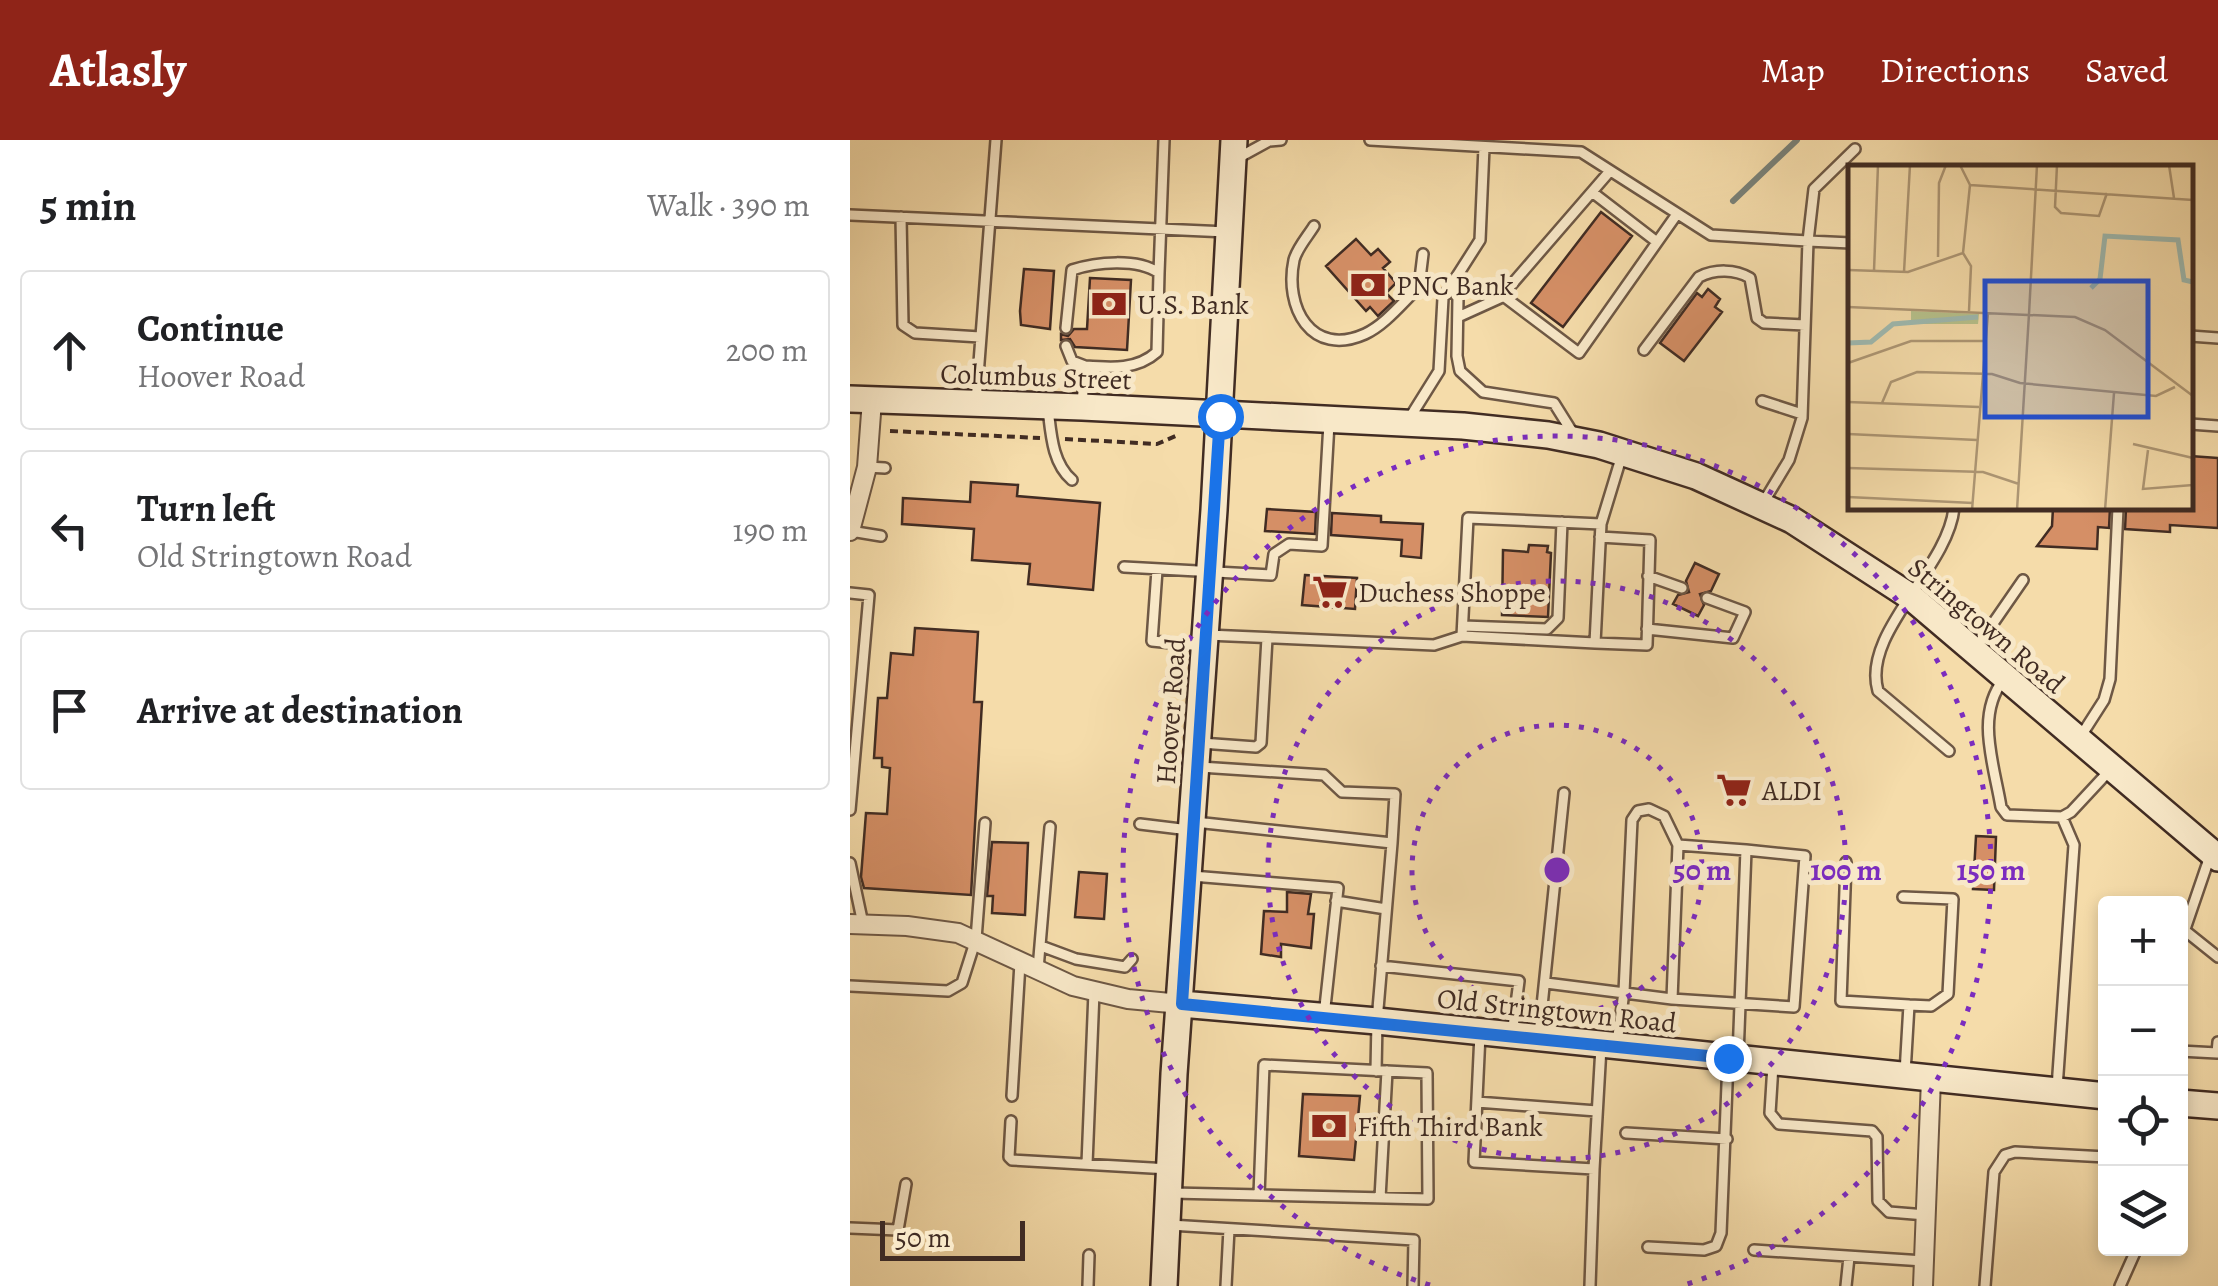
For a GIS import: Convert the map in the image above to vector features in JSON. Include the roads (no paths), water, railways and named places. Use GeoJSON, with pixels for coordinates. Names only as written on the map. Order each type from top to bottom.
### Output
{"type":"FeatureCollection","features":[{"type":"Feature","properties":{"kind":"main road","name":"Hoover Road"},"geometry":{"type":"LineString","coordinates":[[1164,1286],[1234,150]]}},
{"type":"Feature","properties":{"kind":"main road","name":"Columbus Street"},"geometry":{"type":"LineString","coordinates":[[861,400],[1220,416]]}},
{"type":"Feature","properties":{"kind":"main road","name":"Stringtown Road"},"geometry":{"type":"LineString","coordinates":[[1220,416],[1462,426],[1578,440],[1696,476],[1762,506],[1852,556],[1911,597],[2214,855]]}},
{"type":"Feature","properties":{"kind":"main road","name":"Old Stringtown Road"},"geometry":{"type":"LineString","coordinates":[[1182,1004],[2098,1095]]}},
{"type":"Feature","properties":{"kind":"main road"},"geometry":{"type":"LineString","coordinates":[[2188,1104],[2218,1106]]}},
{"type":"Feature","properties":{"kind":"street"},"geometry":{"type":"LineString","coordinates":[[850,531],[876,468],[861,400]]}},
{"type":"Feature","properties":{"kind":"street"},"geometry":{"type":"LineString","coordinates":[[856,924],[940,930],[976,939],[1094,992],[1144,1002],[1182,1004]]}},
{"type":"Feature","properties":{"kind":"street"},"geometry":{"type":"LineString","coordinates":[[1923,1286],[1931,1078]]}},
{"type":"Feature","properties":{"kind":"lane"},"geometry":{"type":"LineString","coordinates":[[976,404],[996,140]]}},
{"type":"Feature","properties":{"kind":"lane"},"geometry":{"type":"LineString","coordinates":[[1066,346],[1072,361],[1110,368],[1143,364],[1157,352],[1164,140]]}},
{"type":"Feature","properties":{"kind":"lane"},"geometry":{"type":"LineString","coordinates":[[1234,150],[1282,140]]}},
{"type":"Feature","properties":{"kind":"lane"},"geometry":{"type":"LineString","coordinates":[[1370,140],[1581,152],[1711,235],[1848,243]]}},
{"type":"Feature","properties":{"kind":"lane"},"geometry":{"type":"LineString","coordinates":[[1406,424],[1438,371],[1443,298],[1480,240],[1484,146]]}},
{"type":"Feature","properties":{"kind":"lane"},"geometry":{"type":"LineString","coordinates":[[1762,506],[1789,460],[1802,414],[1808,241],[1814,189],[1855,149]]}},
{"type":"Feature","properties":{"kind":"lane"},"geometry":{"type":"LineString","coordinates":[[1458,317],[1502,295],[1610,171]]}},
{"type":"Feature","properties":{"kind":"lane"},"geometry":{"type":"LineString","coordinates":[[1592,192],[1657,242]]}},
{"type":"Feature","properties":{"kind":"lane"},"geometry":{"type":"LineString","coordinates":[[1502,295],[1579,353],[1678,214]]}},
{"type":"Feature","properties":{"kind":"lane"},"geometry":{"type":"LineString","coordinates":[[850,216],[1230,232]]}},
{"type":"Feature","properties":{"kind":"lane"},"geometry":{"type":"LineString","coordinates":[[901,217],[903,326],[914,333],[980,338]]}},
{"type":"Feature","properties":{"kind":"lane"},"geometry":{"type":"LineString","coordinates":[[1314,226],[1294,258],[1293,304],[1299,319],[1316,334],[1338,339],[1366,334],[1418,287],[1423,254]]}},
{"type":"Feature","properties":{"kind":"lane"},"geometry":{"type":"LineString","coordinates":[[1066,328],[1072,270],[1086,265],[1132,264],[1152,268],[1159,274]]}},
{"type":"Feature","properties":{"kind":"lane"},"geometry":{"type":"LineString","coordinates":[[1644,350],[1700,277],[1711,271],[1741,273],[1750,278],[1757,318],[1764,323],[1805,324]]}},
{"type":"Feature","properties":{"kind":"lane"},"geometry":{"type":"LineString","coordinates":[[1452,287],[1458,298],[1460,372],[1483,392],[1554,403],[1578,440]]}},
{"type":"Feature","properties":{"kind":"lane"},"geometry":{"type":"LineString","coordinates":[[2193,336],[2218,338]]}},
{"type":"Feature","properties":{"kind":"lane"},"geometry":{"type":"LineString","coordinates":[[1082,407],[1085,366]]}},
{"type":"Feature","properties":{"kind":"lane"},"geometry":{"type":"LineString","coordinates":[[1762,401],[1802,414]]}},
{"type":"Feature","properties":{"kind":"lane"},"geometry":{"type":"LineString","coordinates":[[1048,406],[1051,438],[1060,468],[1072,480]]}},
{"type":"Feature","properties":{"kind":"lane"},"geometry":{"type":"LineString","coordinates":[[1124,568],[1271,575],[1274,554],[1289,544],[1322,546],[1329,420]]}},
{"type":"Feature","properties":{"kind":"lane"},"geometry":{"type":"LineString","coordinates":[[2193,424],[2218,426]]}},
{"type":"Feature","properties":{"kind":"lane"},"geometry":{"type":"LineString","coordinates":[[1594,643],[1601,524],[1623,452]]}},
{"type":"Feature","properties":{"kind":"lane"},"geometry":{"type":"LineString","coordinates":[[1949,750],[1878,691],[1874,677],[1884,642],[1942,550],[1953,510]]}},
{"type":"Feature","properties":{"kind":"lane"},"geometry":{"type":"LineString","coordinates":[[2078,741],[2104,700],[2110,679],[2118,510]]}},
{"type":"Feature","properties":{"kind":"lane"},"geometry":{"type":"LineString","coordinates":[[1462,631],[1468,518],[1601,524]]}},
{"type":"Feature","properties":{"kind":"lane"},"geometry":{"type":"LineString","coordinates":[[1157,570],[1152,641],[1267,638],[1434,645],[1462,631],[1547,630],[1558,618],[1562,522]]}},
{"type":"Feature","properties":{"kind":"lane"},"geometry":{"type":"LineString","coordinates":[[850,531],[881,536]]}},
{"type":"Feature","properties":{"kind":"lane"},"geometry":{"type":"LineString","coordinates":[[1462,631],[1647,644],[1650,540],[1600,536]]}},
{"type":"Feature","properties":{"kind":"lane"},"geometry":{"type":"LineString","coordinates":[[1648,576],[1682,588]]}},
{"type":"Feature","properties":{"kind":"lane"},"geometry":{"type":"LineString","coordinates":[[1974,650],[2023,580]]}},
{"type":"Feature","properties":{"kind":"lane"},"geometry":{"type":"LineString","coordinates":[[850,593],[868,595],[850,810]]}},
{"type":"Feature","properties":{"kind":"lane"},"geometry":{"type":"LineString","coordinates":[[1647,630],[1733,638],[1744,612],[1707,598]]}},
{"type":"Feature","properties":{"kind":"lane"},"geometry":{"type":"LineString","coordinates":[[1197,755],[1261,744],[1267,638]]}},
{"type":"Feature","properties":{"kind":"lane"},"geometry":{"type":"LineString","coordinates":[[2006,677],[1991,695],[1987,712],[2001,807],[2007,815],[2062,817],[2111,769]]}},
{"type":"Feature","properties":{"kind":"lane"},"geometry":{"type":"LineString","coordinates":[[1197,755],[1324,775],[1342,792],[1395,794],[1377,1021],[1381,1071],[1380,1198]]}},
{"type":"Feature","properties":{"kind":"lane"},"geometry":{"type":"LineString","coordinates":[[1539,1038],[1564,793]]}},
{"type":"Feature","properties":{"kind":"lane"},"geometry":{"type":"LineString","coordinates":[[1590,1286],[1597,1111],[1624,992],[1632,820],[1638,810],[1650,809],[1664,816],[1678,845],[1672,998]]}},
{"type":"Feature","properties":{"kind":"lane"},"geometry":{"type":"LineString","coordinates":[[2056,1091],[2074,845],[2062,817]]}},
{"type":"Feature","properties":{"kind":"lane"},"geometry":{"type":"LineString","coordinates":[[850,986],[948,991],[962,982],[976,939],[985,823]]}},
{"type":"Feature","properties":{"kind":"lane"},"geometry":{"type":"LineString","coordinates":[[1140,824],[1392,843]]}},
{"type":"Feature","properties":{"kind":"lane"},"geometry":{"type":"LineString","coordinates":[[1038,970],[1050,827]]}},
{"type":"Feature","properties":{"kind":"lane"},"geometry":{"type":"LineString","coordinates":[[1546,983],[1740,1005],[1794,1007],[1806,856],[1678,845]]}},
{"type":"Feature","properties":{"kind":"lane"},"geometry":{"type":"LineString","coordinates":[[1648,1247],[1704,1250],[1716,1246],[1721,1233],[1740,1005],[1746,850]]}},
{"type":"Feature","properties":{"kind":"lane"},"geometry":{"type":"LineString","coordinates":[[2188,917],[2214,855]]}},
{"type":"Feature","properties":{"kind":"lane"},"geometry":{"type":"LineString","coordinates":[[1846,862],[1840,1002],[1932,1006],[1948,994],[1954,899],[1903,897]]}},
{"type":"Feature","properties":{"kind":"lane"},"geometry":{"type":"LineString","coordinates":[[850,863],[856,924]]}},
{"type":"Feature","properties":{"kind":"lane"},"geometry":{"type":"LineString","coordinates":[[1189,876],[1338,888],[1324,1016]]}},
{"type":"Feature","properties":{"kind":"lane"},"geometry":{"type":"LineString","coordinates":[[1336,901],[1386,908]]}},
{"type":"Feature","properties":{"kind":"lane"},"geometry":{"type":"LineString","coordinates":[[2188,936],[2218,957]]}},
{"type":"Feature","properties":{"kind":"lane"},"geometry":{"type":"LineString","coordinates":[[1041,946],[1104,966],[1125,968],[1132,959]]}},
{"type":"Feature","properties":{"kind":"lane"},"geometry":{"type":"LineString","coordinates":[[1012,1096],[1020,960]]}},
{"type":"Feature","properties":{"kind":"lane"},"geometry":{"type":"LineString","coordinates":[[1382,966],[1518,980],[1512,1035]]}},
{"type":"Feature","properties":{"kind":"lane"},"geometry":{"type":"LineString","coordinates":[[1087,1164],[1094,992]]}},
{"type":"Feature","properties":{"kind":"lane"},"geometry":{"type":"LineString","coordinates":[[1904,1076],[1909,1005]]}},
{"type":"Feature","properties":{"kind":"lane"},"geometry":{"type":"LineString","coordinates":[[1480,1032],[1474,1162],[1594,1170]]}},
{"type":"Feature","properties":{"kind":"lane"},"geometry":{"type":"LineString","coordinates":[[2188,1052],[2217,1052],[2218,1042]]}},
{"type":"Feature","properties":{"kind":"lane"},"geometry":{"type":"LineString","coordinates":[[1773,1062],[1772,1119],[1779,1124],[1872,1131],[1877,1137],[1878,1201],[1889,1212],[1926,1215]]}},
{"type":"Feature","properties":{"kind":"lane"},"geometry":{"type":"LineString","coordinates":[[1010,1121],[1012,1160],[1087,1164],[1259,1195],[1428,1199],[1427,1073],[1264,1065],[1259,1195]]}},
{"type":"Feature","properties":{"kind":"lane"},"geometry":{"type":"LineString","coordinates":[[1478,1102],[1597,1111]]}},
{"type":"Feature","properties":{"kind":"lane"},"geometry":{"type":"LineString","coordinates":[[1626,1133],[1727,1139]]}},
{"type":"Feature","properties":{"kind":"lane"},"geometry":{"type":"LineString","coordinates":[[1985,1286],[1994,1172],[2005,1155],[2015,1152],[2098,1156]]}},
{"type":"Feature","properties":{"kind":"lane"},"geometry":{"type":"LineString","coordinates":[[850,1228],[898,1230],[906,1184]]}},
{"type":"Feature","properties":{"kind":"lane"},"geometry":{"type":"LineString","coordinates":[[1167,1225],[1414,1240],[1413,1286]]}},
{"type":"Feature","properties":{"kind":"lane"},"geometry":{"type":"LineString","coordinates":[[1226,1286],[1229,1228]]}},
{"type":"Feature","properties":{"kind":"lane"},"geometry":{"type":"LineString","coordinates":[[1754,1250],[1924,1261]]}},
{"type":"Feature","properties":{"kind":"lane"},"geometry":{"type":"LineString","coordinates":[[1088,1286],[1089,1255]]}},
{"type":"Feature","properties":{"kind":"lane"},"geometry":{"type":"LineString","coordinates":[[1846,1286],[1849,1256]]}},
{"type":"Feature","properties":{"kind":"lane"},"geometry":{"type":"LineString","coordinates":[[2120,1286],[2133,1256]]}},
{"type":"Feature","properties":{"kind":"waterway"},"geometry":{"type":"LineString","coordinates":[[1733,201],[1797,140]]}},
{"type":"Feature","properties":{"kind":"place","name":"PNC Bank"},"geometry":{"type":"Point","coordinates":[1368,285]}},
{"type":"Feature","properties":{"kind":"place","name":"U.S. Bank"},"geometry":{"type":"Point","coordinates":[1109,304]}},
{"type":"Feature","properties":{"kind":"place","name":"Duchess Shoppe"},"geometry":{"type":"Point","coordinates":[1330,592]}},
{"type":"Feature","properties":{"kind":"place","name":"ALDI"},"geometry":{"type":"Point","coordinates":[1734,790]}},
{"type":"Feature","properties":{"kind":"place","name":"Fifth Third Bank"},"geometry":{"type":"Point","coordinates":[1329,1126]}}]}
